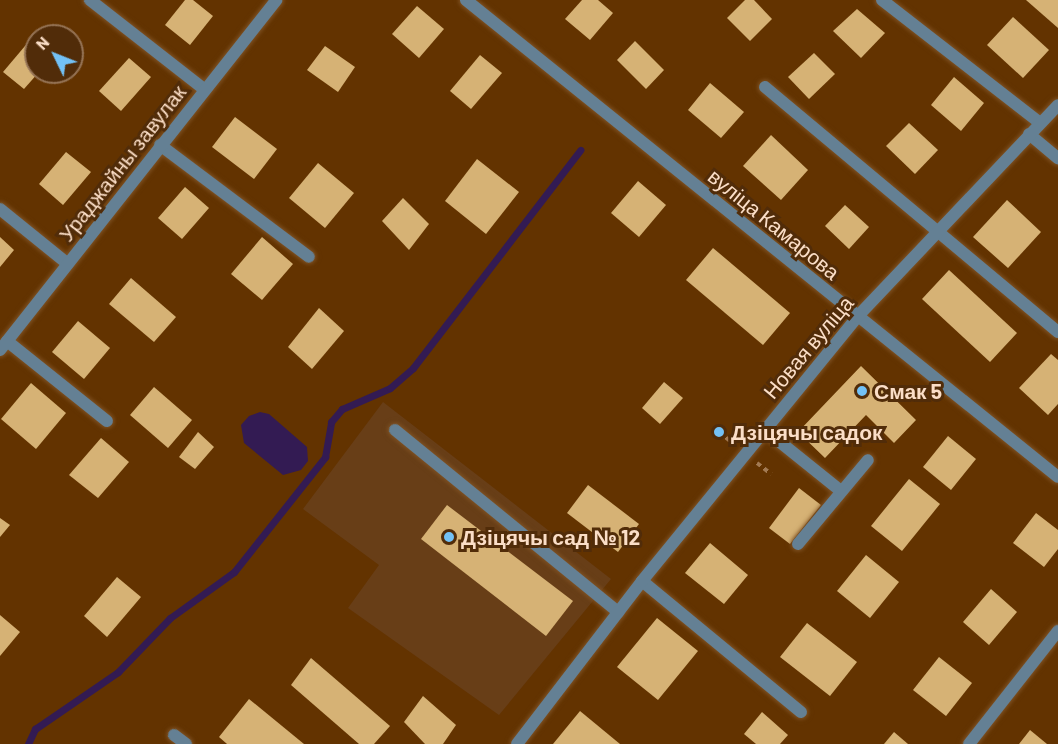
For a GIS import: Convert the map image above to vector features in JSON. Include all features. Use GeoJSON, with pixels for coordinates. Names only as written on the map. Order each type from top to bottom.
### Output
{"type":"FeatureCollection","features":[{"type":"Feature","properties":{"kind":"street"},"geometry":{"type":"LineString","coordinates":[[90,0],[204,89]]}},
{"type":"Feature","properties":{"kind":"street","name":"Ураджайны завулак"},"geometry":{"type":"LineString","coordinates":[[4,346],[276,0]]}},
{"type":"Feature","properties":{"kind":"street","name":"вуліца Камарова"},"geometry":{"type":"LineString","coordinates":[[466,0],[1058,477]]}},
{"type":"Feature","properties":{"kind":"street"},"geometry":{"type":"LineString","coordinates":[[882,0],[1040,123]]}},
{"type":"Feature","properties":{"kind":"street"},"geometry":{"type":"LineString","coordinates":[[765,87],[934,231],[1058,332]]}},
{"type":"Feature","properties":{"kind":"street","name":"Новая вуліца"},"geometry":{"type":"LineString","coordinates":[[517,744],[642,581],[857,317],[934,231],[1058,105]]}},
{"type":"Feature","properties":{"kind":"street"},"geometry":{"type":"LineString","coordinates":[[1029,134],[1058,158]]}},
{"type":"Feature","properties":{"kind":"street"},"geometry":{"type":"LineString","coordinates":[[160,145],[309,257]]}},
{"type":"Feature","properties":{"kind":"street"},"geometry":{"type":"LineString","coordinates":[[0,209],[68,264]]}},
{"type":"Feature","properties":{"kind":"street"},"geometry":{"type":"LineString","coordinates":[[4,346],[107,421]]}},
{"type":"Feature","properties":{"kind":"street"},"geometry":{"type":"LineString","coordinates":[[395,430],[618,612]]}},
{"type":"Feature","properties":{"kind":"street"},"geometry":{"type":"LineString","coordinates":[[765,430],[841,491]]}},
{"type":"Feature","properties":{"kind":"street"},"geometry":{"type":"LineString","coordinates":[[798,544],[868,460]]}},
{"type":"Feature","properties":{"kind":"street"},"geometry":{"type":"LineString","coordinates":[[642,581],[801,712]]}},
{"type":"Feature","properties":{"kind":"street"},"geometry":{"type":"LineString","coordinates":[[969,744],[1058,631]]}},
{"type":"Feature","properties":{"kind":"street"},"geometry":{"type":"LineString","coordinates":[[174,735],[186,744]]}},
{"type":"Feature","properties":{"kind":"shaded area","name":"Дзіцячы сад № 12"},"geometry":{"type":"Polygon","coordinates":[[[383,402],[611,579],[499,715],[348,608],[379,565],[303,509],[383,402]]]}},
{"type":"Feature","properties":{"kind":"shaded area"},"geometry":{"type":"Polygon","coordinates":[[[260,412],[269,414],[307,447],[308,461],[301,470],[283,475],[244,443],[241,425],[249,416],[260,412]]]}},
{"type":"Feature","properties":{"kind":"building"},"geometry":{"type":"Polygon","coordinates":[[[185,0],[193,0],[213,16],[190,45],[165,25],[185,0]]]}},
{"type":"Feature","properties":{"kind":"building"},"geometry":{"type":"Polygon","coordinates":[[[582,0],[598,0],[613,13],[590,40],[565,19],[582,0]]]}},
{"type":"Feature","properties":{"kind":"building"},"geometry":{"type":"Polygon","coordinates":[[[745,0],[754,0],[772,19],[750,41],[727,18],[745,0]]]}},
{"type":"Feature","properties":{"kind":"building"},"geometry":{"type":"Polygon","coordinates":[[[1026,0],[1058,0],[1058,28],[1026,0]]]}},
{"type":"Feature","properties":{"kind":"building"},"geometry":{"type":"Polygon","coordinates":[[[417,6],[444,29],[419,58],[392,34],[417,6]]]}},
{"type":"Feature","properties":{"kind":"building"},"geometry":{"type":"Polygon","coordinates":[[[857,9],[885,33],[861,58],[833,31],[857,9]]]}},
{"type":"Feature","properties":{"kind":"building"},"geometry":{"type":"Polygon","coordinates":[[[1013,17],[1049,50],[1023,78],[987,45],[1013,17]]]}},
{"type":"Feature","properties":{"kind":"building"},"geometry":{"type":"Polygon","coordinates":[[[635,41],[664,70],[646,89],[617,60],[635,41]]]}},
{"type":"Feature","properties":{"kind":"building"},"geometry":{"type":"Polygon","coordinates":[[[325,46],[355,67],[338,92],[307,70],[325,46]]]}},
{"type":"Feature","properties":{"kind":"building"},"geometry":{"type":"Polygon","coordinates":[[[24,47],[24,84],[28,84],[24,89],[3,72],[24,47]]]}},
{"type":"Feature","properties":{"kind":"building"},"geometry":{"type":"Polygon","coordinates":[[[814,53],[835,74],[809,99],[788,77],[814,53]]]}},
{"type":"Feature","properties":{"kind":"building"},"geometry":{"type":"Polygon","coordinates":[[[480,55],[502,73],[471,109],[450,91],[480,55]]]}},
{"type":"Feature","properties":{"kind":"building"},"geometry":{"type":"Polygon","coordinates":[[[129,58],[151,77],[121,111],[99,91],[129,58]]]}},
{"type":"Feature","properties":{"kind":"building"},"geometry":{"type":"Polygon","coordinates":[[[954,77],[984,103],[961,131],[931,105],[954,77]]]}},
{"type":"Feature","properties":{"kind":"building"},"geometry":{"type":"Polygon","coordinates":[[[710,83],[744,112],[721,138],[688,110],[710,83]]]}},
{"type":"Feature","properties":{"kind":"building"},"geometry":{"type":"Polygon","coordinates":[[[235,117],[277,149],[254,179],[212,147],[235,117]]]}},
{"type":"Feature","properties":{"kind":"building"},"geometry":{"type":"Polygon","coordinates":[[[909,123],[938,150],[915,174],[886,146],[909,123]]]}},
{"type":"Feature","properties":{"kind":"building"},"geometry":{"type":"Polygon","coordinates":[[[771,135],[808,170],[781,200],[743,166],[771,135]]]}},
{"type":"Feature","properties":{"kind":"building"},"geometry":{"type":"Polygon","coordinates":[[[66,152],[91,172],[63,205],[39,184],[66,152]]]}},
{"type":"Feature","properties":{"kind":"building"},"geometry":{"type":"Polygon","coordinates":[[[477,159],[519,192],[486,234],[445,201],[477,159]]]}},
{"type":"Feature","properties":{"kind":"building"},"geometry":{"type":"Polygon","coordinates":[[[318,163],[354,193],[325,228],[289,198],[318,163]]]}},
{"type":"Feature","properties":{"kind":"building"},"geometry":{"type":"Polygon","coordinates":[[[638,181],[666,205],[639,237],[611,213],[638,181]]]}},
{"type":"Feature","properties":{"kind":"building"},"geometry":{"type":"Polygon","coordinates":[[[185,187],[209,208],[182,239],[158,218],[185,187]]]}},
{"type":"Feature","properties":{"kind":"building"},"geometry":{"type":"Polygon","coordinates":[[[403,198],[429,224],[409,250],[382,221],[403,198]]]}},
{"type":"Feature","properties":{"kind":"building"},"geometry":{"type":"Polygon","coordinates":[[[1007,200],[1041,232],[1008,268],[973,237],[1007,200]]]}},
{"type":"Feature","properties":{"kind":"building"},"geometry":{"type":"Polygon","coordinates":[[[845,205],[869,227],[849,249],[825,226],[845,205]]]}},
{"type":"Feature","properties":{"kind":"building"},"geometry":{"type":"Polygon","coordinates":[[[0,237],[14,250],[0,267],[0,237]]]}},
{"type":"Feature","properties":{"kind":"building"},"geometry":{"type":"Polygon","coordinates":[[[262,237],[293,264],[262,300],[231,274],[262,237]]]}},
{"type":"Feature","properties":{"kind":"building"},"geometry":{"type":"Polygon","coordinates":[[[713,248],[790,313],[763,345],[686,280],[713,248]]]}},
{"type":"Feature","properties":{"kind":"building"},"geometry":{"type":"Polygon","coordinates":[[[949,270],[1017,333],[990,362],[922,299],[949,270]]]}},
{"type":"Feature","properties":{"kind":"building"},"geometry":{"type":"Polygon","coordinates":[[[131,278],[176,317],[154,342],[109,304],[131,278]]]}},
{"type":"Feature","properties":{"kind":"building"},"geometry":{"type":"Polygon","coordinates":[[[319,308],[344,331],[312,369],[288,347],[319,308]]]}},
{"type":"Feature","properties":{"kind":"building"},"geometry":{"type":"Polygon","coordinates":[[[78,321],[110,348],[84,379],[52,352],[78,321]]]}},
{"type":"Feature","properties":{"kind":"building"},"geometry":{"type":"Polygon","coordinates":[[[1051,354],[1058,360],[1058,404],[1048,415],[1019,388],[1051,354]]]}},
{"type":"Feature","properties":{"kind":"building","name":"Смак 5"},"geometry":{"type":"Polygon","coordinates":[[[861,366],[916,420],[894,443],[866,415],[825,458],[798,432],[861,366]]]}},
{"type":"Feature","properties":{"kind":"building"},"geometry":{"type":"Polygon","coordinates":[[[664,382],[683,398],[660,424],[642,408],[664,382]]]}},
{"type":"Feature","properties":{"kind":"building"},"geometry":{"type":"Polygon","coordinates":[[[31,383],[66,413],[36,449],[1,419],[31,383]]]}},
{"type":"Feature","properties":{"kind":"building"},"geometry":{"type":"Polygon","coordinates":[[[154,387],[192,420],[168,448],[130,415],[154,387]]]}},
{"type":"Feature","properties":{"kind":"building"},"geometry":{"type":"Polygon","coordinates":[[[198,432],[214,447],[195,469],[179,457],[198,432]]]}},
{"type":"Feature","properties":{"kind":"building"},"geometry":{"type":"Polygon","coordinates":[[[948,436],[976,459],[951,490],[923,467],[948,436]]]}},
{"type":"Feature","properties":{"kind":"building"},"geometry":{"type":"Polygon","coordinates":[[[101,438],[129,462],[98,498],[69,475],[101,438]]]}},
{"type":"Feature","properties":{"kind":"building"},"geometry":{"type":"Polygon","coordinates":[[[909,479],[940,504],[902,551],[871,526],[909,479]]]}},
{"type":"Feature","properties":{"kind":"building"},"geometry":{"type":"Polygon","coordinates":[[[588,485],[639,524],[618,552],[567,513],[588,485]]]}},
{"type":"Feature","properties":{"kind":"building"},"geometry":{"type":"Polygon","coordinates":[[[799,488],[821,505],[790,544],[769,528],[799,488]]]}},
{"type":"Feature","properties":{"kind":"building"},"geometry":{"type":"Polygon","coordinates":[[[447,505],[573,601],[546,636],[421,539],[447,505]]]}},
{"type":"Feature","properties":{"kind":"building"},"geometry":{"type":"Polygon","coordinates":[[[1036,513],[1058,530],[1058,549],[1044,567],[1013,543],[1036,513]]]}},
{"type":"Feature","properties":{"kind":"building"},"geometry":{"type":"Polygon","coordinates":[[[0,518],[10,525],[0,537],[0,518]]]}},
{"type":"Feature","properties":{"kind":"building"},"geometry":{"type":"Polygon","coordinates":[[[710,543],[748,575],[724,604],[685,573],[710,543]]]}},
{"type":"Feature","properties":{"kind":"building"},"geometry":{"type":"Polygon","coordinates":[[[866,555],[899,582],[870,618],[837,591],[866,555]]]}},
{"type":"Feature","properties":{"kind":"building"},"geometry":{"type":"Polygon","coordinates":[[[117,577],[141,597],[107,637],[84,616],[117,577]]]}},
{"type":"Feature","properties":{"kind":"building"},"geometry":{"type":"Polygon","coordinates":[[[991,589],[1017,612],[989,645],[963,622],[991,589]]]}},
{"type":"Feature","properties":{"kind":"building"},"geometry":{"type":"Polygon","coordinates":[[[0,615],[20,632],[0,656],[0,615]]]}},
{"type":"Feature","properties":{"kind":"building"},"geometry":{"type":"Polygon","coordinates":[[[657,618],[698,651],[658,700],[617,667],[657,618]]]}},
{"type":"Feature","properties":{"kind":"building"},"geometry":{"type":"Polygon","coordinates":[[[807,623],[857,662],[830,696],[780,657],[807,623]]]}},
{"type":"Feature","properties":{"kind":"building"},"geometry":{"type":"Polygon","coordinates":[[[939,657],[972,683],[946,716],[913,690],[939,657]]]}},
{"type":"Feature","properties":{"kind":"building"},"geometry":{"type":"Polygon","coordinates":[[[311,658],[390,726],[374,744],[359,744],[291,685],[311,658]]]}},
{"type":"Feature","properties":{"kind":"building"},"geometry":{"type":"Polygon","coordinates":[[[423,696],[456,725],[443,744],[425,744],[404,722],[423,696]]]}},
{"type":"Feature","properties":{"kind":"building"},"geometry":{"type":"Polygon","coordinates":[[[249,699],[304,744],[227,744],[219,737],[249,699]]]}},
{"type":"Feature","properties":{"kind":"building"},"geometry":{"type":"Polygon","coordinates":[[[580,711],[620,744],[553,744],[580,711]]]}},
{"type":"Feature","properties":{"kind":"building"},"geometry":{"type":"Polygon","coordinates":[[[762,712],[788,735],[780,744],[756,744],[744,734],[762,712]]]}},
{"type":"Feature","properties":{"kind":"building"},"geometry":{"type":"Polygon","coordinates":[[[1030,730],[1047,744],[1019,744],[1030,730]]]}},
{"type":"Feature","properties":{"kind":"building"},"geometry":{"type":"Polygon","coordinates":[[[894,732],[908,744],[884,744],[894,732]]]}},
{"type":"Feature","properties":{"kind":"waterway"},"geometry":{"type":"LineString","coordinates":[[28,744],[35,729],[118,672],[170,618],[234,572],[325,457],[331,422],[342,409],[390,388],[413,368],[580,150]]}},
{"type":"Feature","properties":{"kind":"place","name":"Смак 5"},"geometry":{"type":"Point","coordinates":[862,391]}},
{"type":"Feature","properties":{"kind":"place","name":"Дзіцячы садок"},"geometry":{"type":"Point","coordinates":[719,432]}},
{"type":"Feature","properties":{"kind":"place","name":"Дзіцячы сад № 12"},"geometry":{"type":"Point","coordinates":[449,537]}}]}
